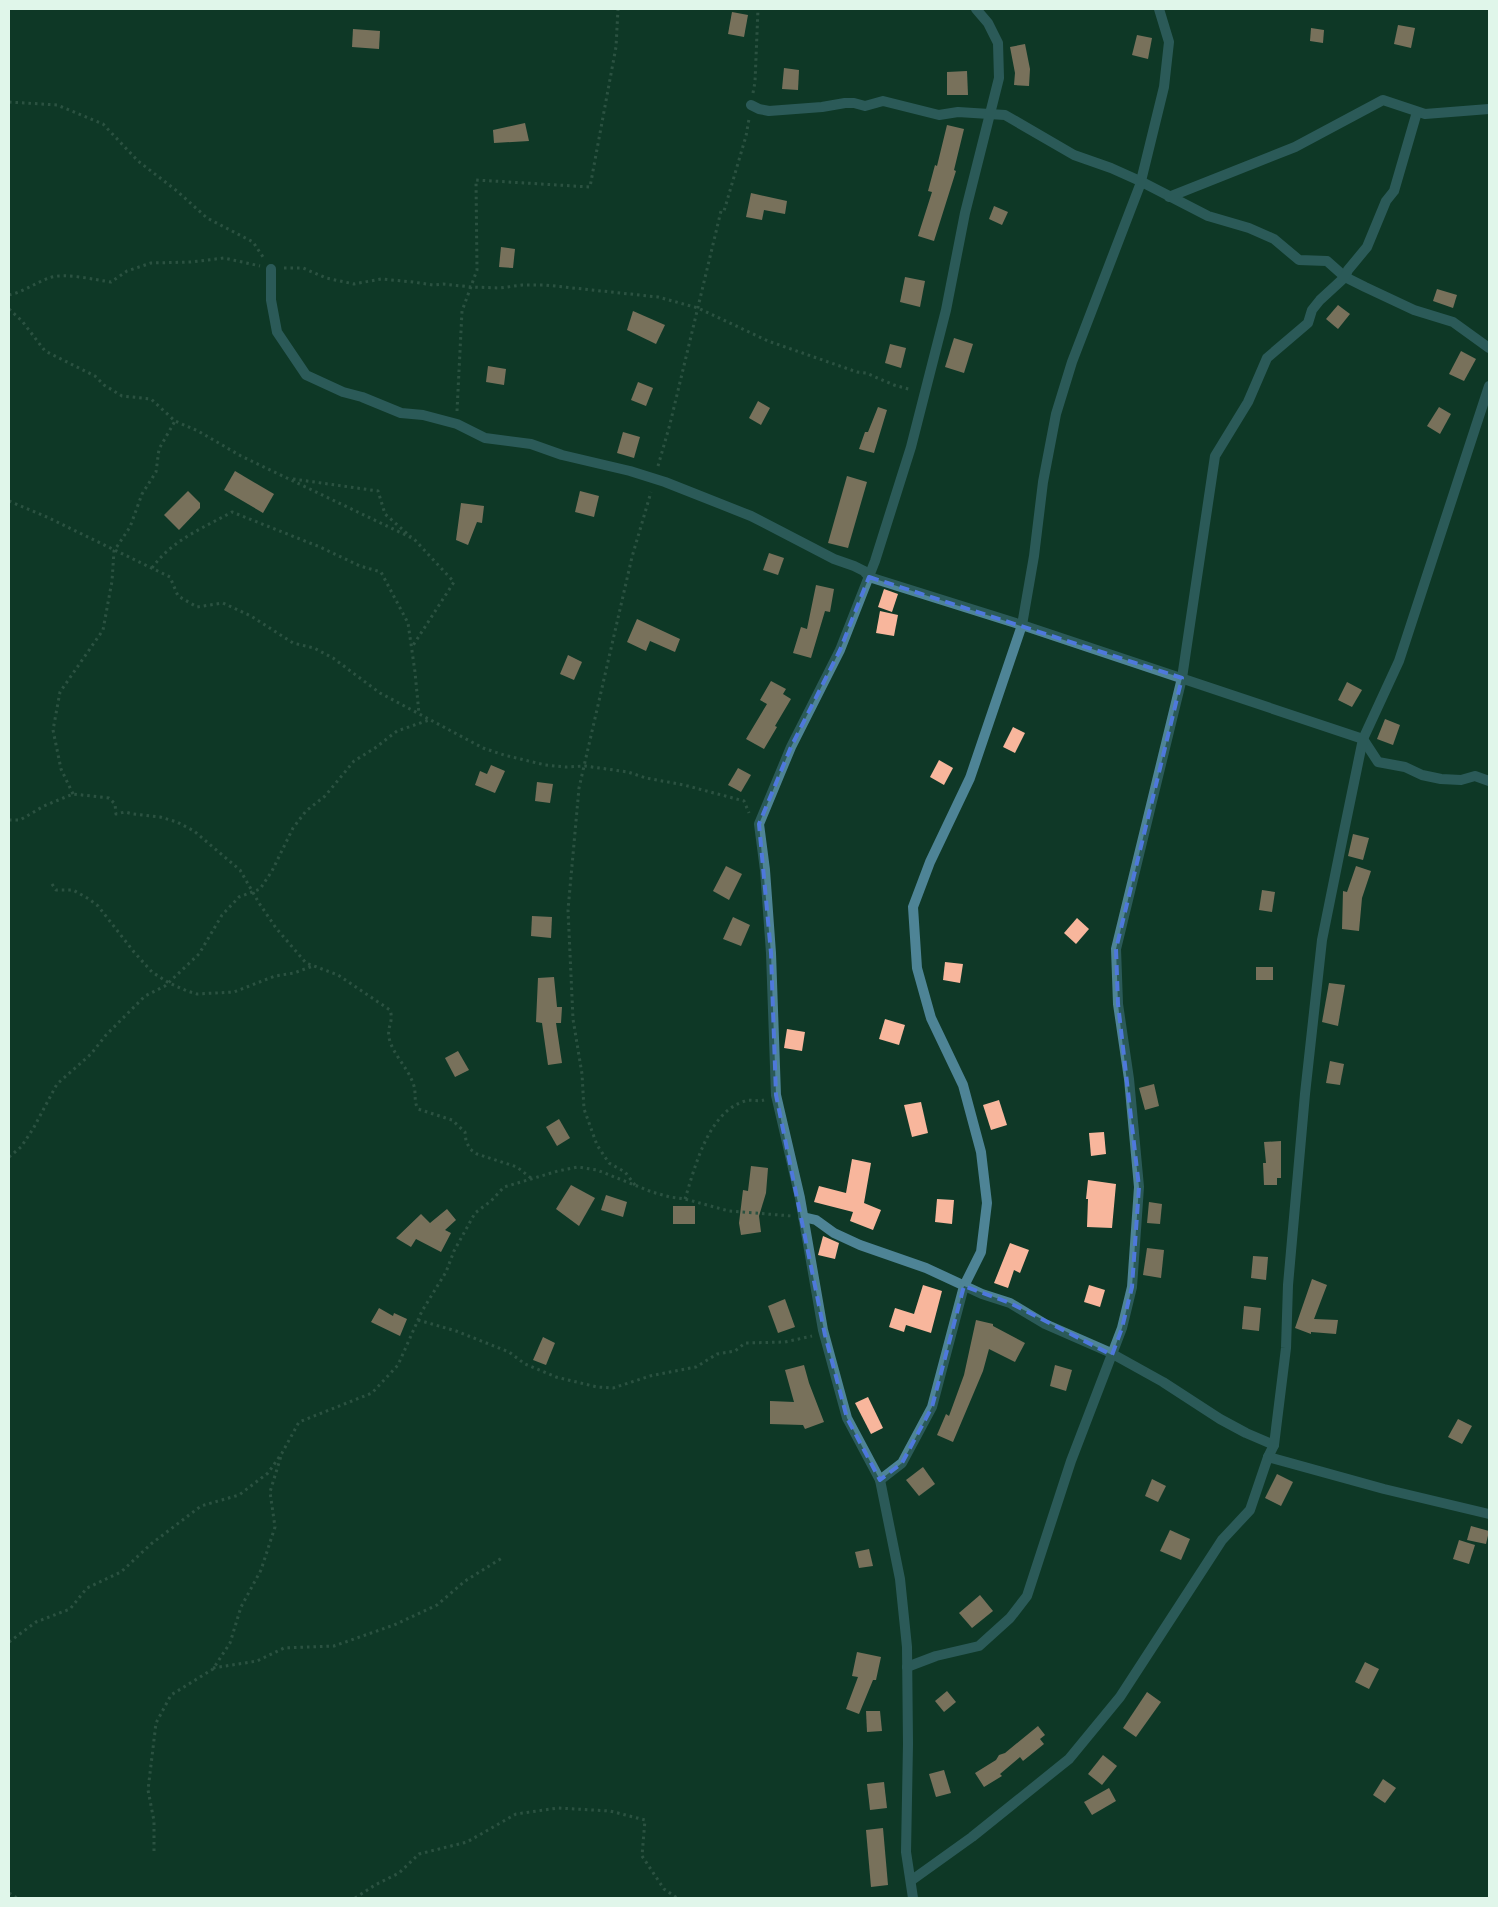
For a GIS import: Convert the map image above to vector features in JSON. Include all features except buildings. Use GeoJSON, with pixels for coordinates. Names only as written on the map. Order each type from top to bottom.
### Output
{"type":"FeatureCollection","features":[{"type":"Feature","properties":{"kind":"street"},"geometry":{"type":"LineString","coordinates":[[913,1898],[912,1880],[906,1852],[907,1647],[900,1579],[880,1480],[847,1418],[825,1335],[803,1216],[776,1095],[771,953],[765,870],[759,824],[791,747],[840,650],[869,577],[911,447],[946,310],[965,213],[999,78],[998,43],[988,23],[976,9]]}},
{"type":"Feature","properties":{"kind":"street"},"geometry":{"type":"LineString","coordinates":[[880,1480],[902,1463],[932,1407],[964,1286],[982,1252],[987,1203],[981,1152],[963,1085],[931,1018],[917,968],[914,907],[930,862],[970,778],[1022,625],[1034,556],[1042,482],[1056,414],[1072,362],[1140,181],[1165,78],[1169,42],[1159,9]]}},
{"type":"Feature","properties":{"kind":"street"},"geometry":{"type":"LineString","coordinates":[[1169,197],[1295,147],[1383,100],[1424,114],[1489,109]]}},
{"type":"Feature","properties":{"kind":"street"},"geometry":{"type":"LineString","coordinates":[[751,105],[768,111],[822,107],[854,102],[865,106],[883,101],[939,115],[958,112],[1005,115],[1074,155],[1140,181],[1208,216],[1249,228],[1274,239],[1299,260],[1327,261],[1345,277],[1414,310],[1453,322],[1489,348]]}},
{"type":"Feature","properties":{"kind":"street"},"geometry":{"type":"LineString","coordinates":[[907,1667],[936,1656],[979,1646],[1010,1618],[1027,1596],[1041,1559],[1071,1461],[1122,1328],[1132,1288],[1139,1187],[1129,1079],[1118,1004],[1116,949],[1182,678],[1215,456],[1248,402],[1267,358],[1308,323],[1312,310],[1345,277],[1348,270],[1367,247],[1386,201],[1394,191],[1417,112]]}},
{"type":"Feature","properties":{"kind":"street"},"geometry":{"type":"LineString","coordinates":[[271,269],[271,300],[277,332],[306,375],[343,392],[362,397],[402,413],[423,415],[457,424],[485,438],[531,444],[562,456],[630,471],[655,479],[751,516],[834,559],[859,568],[869,577],[1022,625],[1363,739],[1378,762],[1405,767],[1422,775],[1441,779],[1461,780],[1475,776],[1489,781]]}},
{"type":"Feature","properties":{"kind":"street"},"geometry":{"type":"LineString","coordinates":[[912,1880],[972,1837],[1069,1759],[1120,1697],[1222,1540],[1250,1510],[1274,1445],[1286,1348],[1288,1285],[1304,1094],[1322,940],[1363,739],[1399,661],[1489,386]]}},
{"type":"Feature","properties":{"kind":"street"},"geometry":{"type":"LineString","coordinates":[[803,1216],[816,1220],[851,1241],[926,1268],[964,1286],[1010,1303],[1045,1324],[1104,1350],[1163,1382],[1220,1419],[1274,1445]]}},
{"type":"Feature","properties":{"kind":"street"},"geometry":{"type":"LineString","coordinates":[[1268,1457],[1384,1489],[1489,1514]]}},
{"type":"Feature","properties":{"kind":"path"},"geometry":{"type":"LineString","coordinates":[[457,424],[462,311],[477,270],[476,180],[590,187],[616,47],[618,9]]}},
{"type":"Feature","properties":{"kind":"path"},"geometry":{"type":"LineString","coordinates":[[635,1185],[625,1172],[609,1163],[597,1145],[584,1109],[582,1074],[573,1019],[568,910],[579,788],[632,557],[670,424],[721,212],[724,211],[746,136],[755,82],[758,9]]}},
{"type":"Feature","properties":{"kind":"path"},"geometry":{"type":"LineString","coordinates":[[9,102],[57,105],[103,124],[138,161],[177,191],[207,218],[252,242],[271,269]]}},
{"type":"Feature","properties":{"kind":"path"},"geometry":{"type":"LineString","coordinates":[[9,295],[50,277],[80,277],[111,282],[127,272],[151,263],[190,262],[224,258],[271,269],[303,268],[326,278],[354,284],[381,279],[433,285],[454,284],[471,288],[539,285],[604,290],[658,297],[698,308],[768,341],[925,394]]}},
{"type":"Feature","properties":{"kind":"path"},"geometry":{"type":"LineString","coordinates":[[9,309],[22,321],[45,351],[95,376],[104,386],[122,396],[151,399],[175,421],[198,431],[241,456],[414,539]]}},
{"type":"Feature","properties":{"kind":"path"},"geometry":{"type":"LineString","coordinates":[[73,794],[61,769],[54,730],[60,692],[103,630],[112,581],[114,551],[130,528],[142,494],[156,472],[159,449],[175,421]]}},
{"type":"Feature","properties":{"kind":"path"},"geometry":{"type":"LineString","coordinates":[[290,479],[378,491],[385,514],[414,539],[454,582],[412,647]]}},
{"type":"Feature","properties":{"kind":"path"},"geometry":{"type":"LineString","coordinates":[[9,501],[49,518],[170,577],[178,596],[197,608],[223,603],[251,616],[294,643],[314,648],[333,658],[380,693],[483,748],[546,765],[566,768],[585,766],[628,772],[744,801],[751,817],[759,824]]}},
{"type":"Feature","properties":{"kind":"path"},"geometry":{"type":"LineString","coordinates":[[152,568],[160,556],[178,541],[232,512],[320,547],[360,566],[381,572],[408,623],[419,714]]}},
{"type":"Feature","properties":{"kind":"path"},"geometry":{"type":"LineString","coordinates":[[9,1157],[21,1147],[33,1129],[57,1084],[91,1054],[106,1035],[145,996],[169,983],[199,954],[222,915],[239,897],[260,890],[272,871],[293,828],[302,816],[325,796],[354,761],[375,748],[397,730],[430,720]]}},
{"type":"Feature","properties":{"kind":"path"},"geometry":{"type":"LineString","coordinates":[[9,820],[20,820],[44,806],[73,794],[109,798],[115,804],[116,814],[125,812],[160,817],[186,826],[240,870],[252,892],[282,936],[306,963],[345,978],[390,1010],[393,1018],[388,1036],[414,1084],[414,1102],[418,1110],[452,1120],[465,1132],[466,1141],[470,1149],[477,1154],[517,1168],[532,1178]]}},
{"type":"Feature","properties":{"kind":"path"},"geometry":{"type":"LineString","coordinates":[[52,884],[56,890],[73,890],[98,906],[152,972],[169,983],[187,991],[197,994],[234,992],[275,976],[294,973],[314,966]]}},
{"type":"Feature","properties":{"kind":"path"},"geometry":{"type":"LineString","coordinates":[[685,1199],[703,1144],[711,1130],[731,1108],[746,1100],[760,1101],[776,1095]]}},
{"type":"Feature","properties":{"kind":"path"},"geometry":{"type":"LineString","coordinates":[[9,1642],[36,1622],[70,1609],[86,1588],[121,1572],[151,1544],[201,1506],[239,1496],[268,1473],[282,1453],[299,1422],[372,1393],[398,1365],[418,1320],[435,1287],[446,1272],[454,1251],[475,1213],[491,1201],[504,1187],[578,1167],[597,1170],[670,1197],[729,1210],[803,1216]]}},
{"type":"Feature","properties":{"kind":"path"},"geometry":{"type":"LineString","coordinates":[[418,1320],[456,1331],[509,1352],[525,1364],[556,1377],[613,1388],[650,1376],[696,1367],[717,1354],[735,1351],[745,1343],[785,1342],[809,1336],[825,1335]]}},
{"type":"Feature","properties":{"kind":"path"},"geometry":{"type":"LineString","coordinates":[[154,1851],[154,1821],[148,1790],[156,1723],[171,1695],[213,1668],[230,1643],[241,1607],[261,1570],[275,1527],[270,1492],[282,1453]]}},
{"type":"Feature","properties":{"kind":"path"},"geometry":{"type":"LineString","coordinates":[[213,1668],[257,1661],[284,1648],[334,1646],[394,1625],[437,1605],[465,1581],[502,1558]]}},
{"type":"Feature","properties":{"kind":"path"},"geometry":{"type":"LineString","coordinates":[[355,1898],[375,1885],[400,1873],[419,1854],[467,1842],[516,1814],[558,1808],[610,1811],[645,1820],[642,1856],[664,1888],[677,1898]]}},
{"type":"Feature","properties":{"kind":"path"},"geometry":{"type":"LineString","coordinates":[[9,1893],[17,1898]]}},
{"type":"Feature","properties":{"kind":"highlighted area"},"geometry":{"type":"Polygon","coordinates":[[[869,577],[1182,678],[1116,949],[1118,1004],[1139,1187],[1132,1287],[1122,1328],[1112,1355],[1010,1303],[964,1286],[932,1407],[902,1463],[880,1480],[847,1418],[825,1335],[776,1095],[771,953],[759,824],[791,747],[840,650],[869,577]]]}}]}
